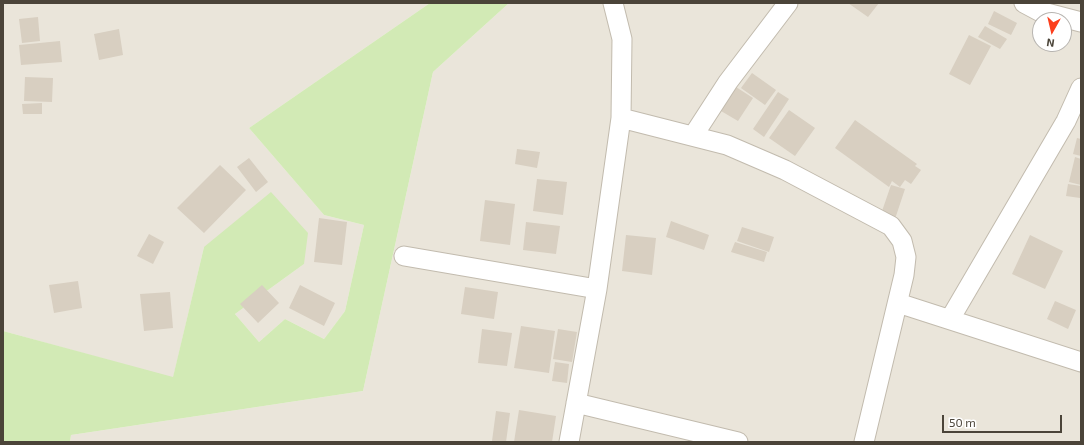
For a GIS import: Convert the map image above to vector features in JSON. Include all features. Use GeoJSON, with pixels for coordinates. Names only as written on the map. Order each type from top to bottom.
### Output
{"type":"FeatureCollection","features":[{"type":"Feature","properties":{"kind":"street"},"geometry":{"type":"LineString","coordinates":[[569,442],[597,290],[621,118],[622,38],[612,3]]}},
{"type":"Feature","properties":{"kind":"street"},"geometry":{"type":"LineString","coordinates":[[693,136],[728,82],[788,3]]}},
{"type":"Feature","properties":{"kind":"street"},"geometry":{"type":"LineString","coordinates":[[1024,3],[1039,11],[1081,22]]}},
{"type":"Feature","properties":{"kind":"street"},"geometry":{"type":"LineString","coordinates":[[950,319],[1074,124],[1081,88]]}},
{"type":"Feature","properties":{"kind":"street"},"geometry":{"type":"LineString","coordinates":[[621,118],[726,145],[785,170],[891,226],[902,241],[906,257],[904,275],[864,442]]}},
{"type":"Feature","properties":{"kind":"street"},"geometry":{"type":"LineString","coordinates":[[404,256],[597,290]]}},
{"type":"Feature","properties":{"kind":"street"},"geometry":{"type":"LineString","coordinates":[[898,303],[1081,362]]}},
{"type":"Feature","properties":{"kind":"street"},"geometry":{"type":"LineString","coordinates":[[576,404],[738,442]]}},
{"type":"Feature","properties":{"kind":"shaded area"},"geometry":{"type":"Polygon","coordinates":[[[3,3],[430,3],[249,128],[324,215],[364,225],[345,311],[324,339],[285,319],[259,342],[235,314],[304,264],[204,247],[173,378],[3,331],[3,3]]]}},
{"type":"Feature","properties":{"kind":"shaded area"},"geometry":{"type":"Polygon","coordinates":[[[509,3],[1081,3],[1081,442],[70,442],[71,435],[363,391],[433,72],[509,3]]]}},
{"type":"Feature","properties":{"kind":"green space"},"geometry":{"type":"Polygon","coordinates":[[[430,3],[509,3],[433,72],[363,391],[71,435],[70,442],[3,442],[3,331],[173,377],[204,247],[271,192],[308,233],[304,264],[235,314],[259,342],[285,319],[324,339],[345,311],[364,225],[324,215],[249,128],[430,3]]]}},
{"type":"Feature","properties":{"kind":"building"},"geometry":{"type":"Polygon","coordinates":[[[848,3],[879,3],[868,17],[848,3]]]}},
{"type":"Feature","properties":{"kind":"building"},"geometry":{"type":"Polygon","coordinates":[[[994,11],[1017,23],[1011,35],[988,24],[994,11]]]}},
{"type":"Feature","properties":{"kind":"building"},"geometry":{"type":"Polygon","coordinates":[[[38,17],[40,41],[22,43],[19,19],[38,17]]]}},
{"type":"Feature","properties":{"kind":"building"},"geometry":{"type":"Polygon","coordinates":[[[985,26],[1007,39],[1000,49],[978,37],[985,26]]]}},
{"type":"Feature","properties":{"kind":"building"},"geometry":{"type":"Polygon","coordinates":[[[119,29],[123,55],[99,60],[94,34],[119,29]]]}},
{"type":"Feature","properties":{"kind":"building"},"geometry":{"type":"Polygon","coordinates":[[[969,35],[991,46],[970,85],[949,74],[969,35]]]}},
{"type":"Feature","properties":{"kind":"building"},"geometry":{"type":"Polygon","coordinates":[[[60,41],[62,62],[21,65],[19,45],[60,41]]]}},
{"type":"Feature","properties":{"kind":"building"},"geometry":{"type":"Polygon","coordinates":[[[752,73],[776,90],[765,105],[741,88],[752,73]]]}},
{"type":"Feature","properties":{"kind":"building"},"geometry":{"type":"Polygon","coordinates":[[[25,77],[53,78],[52,102],[24,101],[25,77]]]}},
{"type":"Feature","properties":{"kind":"building"},"geometry":{"type":"Polygon","coordinates":[[[736,87],[753,98],[738,121],[721,111],[736,87]]]}},
{"type":"Feature","properties":{"kind":"building"},"geometry":{"type":"Polygon","coordinates":[[[778,92],[789,99],[764,137],[753,129],[778,92]]]}},
{"type":"Feature","properties":{"kind":"building"},"geometry":{"type":"Polygon","coordinates":[[[42,103],[42,114],[23,114],[22,104],[42,103]]]}},
{"type":"Feature","properties":{"kind":"building"},"geometry":{"type":"Polygon","coordinates":[[[789,110],[815,128],[795,156],[769,138],[789,110]]]}},
{"type":"Feature","properties":{"kind":"building"},"geometry":{"type":"Polygon","coordinates":[[[855,120],[917,164],[915,166],[921,170],[911,184],[905,180],[900,187],[892,181],[889,187],[835,148],[855,120]]]}},
{"type":"Feature","properties":{"kind":"building"},"geometry":{"type":"Polygon","coordinates":[[[1077,138],[1081,139],[1081,156],[1073,154],[1077,138]]]}},
{"type":"Feature","properties":{"kind":"building"},"geometry":{"type":"Polygon","coordinates":[[[517,149],[540,152],[537,168],[515,164],[517,149]]]}},
{"type":"Feature","properties":{"kind":"building"},"geometry":{"type":"Polygon","coordinates":[[[1075,157],[1081,159],[1081,185],[1069,182],[1075,157]]]}},
{"type":"Feature","properties":{"kind":"building"},"geometry":{"type":"Polygon","coordinates":[[[249,158],[268,182],[256,192],[237,167],[249,158]]]}},
{"type":"Feature","properties":{"kind":"building"},"geometry":{"type":"Polygon","coordinates":[[[220,165],[246,190],[204,233],[177,208],[220,165]]]}},
{"type":"Feature","properties":{"kind":"building"},"geometry":{"type":"Polygon","coordinates":[[[537,179],[567,182],[563,215],[533,211],[537,179]]]}},
{"type":"Feature","properties":{"kind":"building"},"geometry":{"type":"Polygon","coordinates":[[[1068,184],[1081,186],[1080,198],[1066,196],[1068,184]]]}},
{"type":"Feature","properties":{"kind":"building"},"geometry":{"type":"Polygon","coordinates":[[[891,185],[905,189],[895,219],[881,214],[891,185]]]}},
{"type":"Feature","properties":{"kind":"building"},"geometry":{"type":"Polygon","coordinates":[[[485,200],[515,204],[510,245],[480,241],[485,200]]]}},
{"type":"Feature","properties":{"kind":"building"},"geometry":{"type":"Polygon","coordinates":[[[319,218],[347,222],[342,265],[314,262],[319,218]]]}},
{"type":"Feature","properties":{"kind":"building"},"geometry":{"type":"Polygon","coordinates":[[[671,221],[709,235],[704,250],[666,237],[671,221]]]}},
{"type":"Feature","properties":{"kind":"building"},"geometry":{"type":"Polygon","coordinates":[[[526,222],[560,226],[556,254],[523,250],[526,222]]]}},
{"type":"Feature","properties":{"kind":"building"},"geometry":{"type":"Polygon","coordinates":[[[742,227],[774,237],[769,252],[737,241],[742,227]]]}},
{"type":"Feature","properties":{"kind":"building"},"geometry":{"type":"Polygon","coordinates":[[[149,234],[164,242],[153,264],[137,256],[149,234]]]}},
{"type":"Feature","properties":{"kind":"building"},"geometry":{"type":"Polygon","coordinates":[[[626,235],[656,238],[652,275],[622,271],[626,235]]]}},
{"type":"Feature","properties":{"kind":"building"},"geometry":{"type":"Polygon","coordinates":[[[1030,235],[1063,251],[1045,289],[1012,274],[1030,235]]]}},
{"type":"Feature","properties":{"kind":"building"},"geometry":{"type":"Polygon","coordinates":[[[735,242],[767,252],[764,262],[731,252],[735,242]]]}},
{"type":"Feature","properties":{"kind":"building"},"geometry":{"type":"Polygon","coordinates":[[[78,281],[82,308],[54,313],[49,285],[78,281]]]}},
{"type":"Feature","properties":{"kind":"building"},"geometry":{"type":"Polygon","coordinates":[[[262,285],[279,303],[258,323],[240,304],[262,285]]]}},
{"type":"Feature","properties":{"kind":"building"},"geometry":{"type":"Polygon","coordinates":[[[300,285],[335,303],[324,326],[289,308],[300,285]]]}},
{"type":"Feature","properties":{"kind":"building"},"geometry":{"type":"Polygon","coordinates":[[[465,287],[498,292],[494,319],[461,314],[465,287]]]}},
{"type":"Feature","properties":{"kind":"building"},"geometry":{"type":"Polygon","coordinates":[[[170,292],[173,328],[144,331],[140,294],[170,292]]]}},
{"type":"Feature","properties":{"kind":"building"},"geometry":{"type":"Polygon","coordinates":[[[1055,301],[1076,310],[1068,329],[1047,319],[1055,301]]]}},
{"type":"Feature","properties":{"kind":"building"},"geometry":{"type":"Polygon","coordinates":[[[521,326],[555,331],[549,373],[514,368],[521,326]]]}},
{"type":"Feature","properties":{"kind":"building"},"geometry":{"type":"Polygon","coordinates":[[[482,329],[512,333],[507,366],[478,363],[482,329]]]}},
{"type":"Feature","properties":{"kind":"building"},"geometry":{"type":"Polygon","coordinates":[[[558,329],[577,332],[572,362],[553,359],[558,329]]]}},
{"type":"Feature","properties":{"kind":"building"},"geometry":{"type":"Polygon","coordinates":[[[555,362],[569,364],[567,383],[552,381],[555,362]]]}},
{"type":"Feature","properties":{"kind":"building"},"geometry":{"type":"Polygon","coordinates":[[[519,410],[556,416],[552,442],[514,442],[519,410]]]}},
{"type":"Feature","properties":{"kind":"building"},"geometry":{"type":"Polygon","coordinates":[[[496,411],[510,413],[506,442],[492,441],[496,411]]]}}]}
